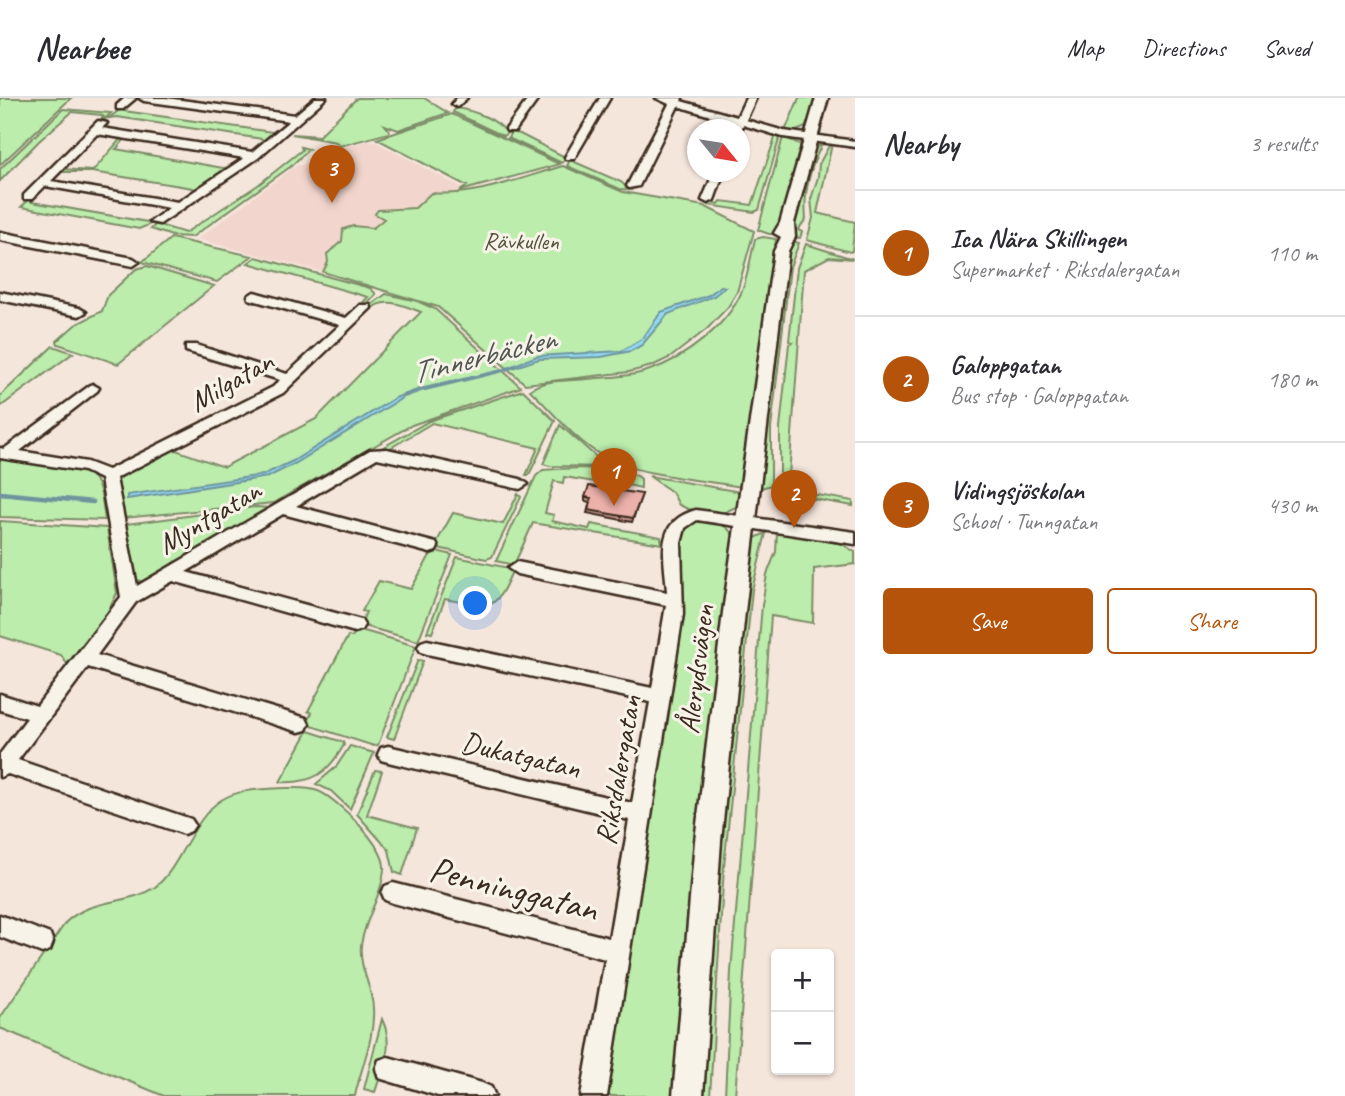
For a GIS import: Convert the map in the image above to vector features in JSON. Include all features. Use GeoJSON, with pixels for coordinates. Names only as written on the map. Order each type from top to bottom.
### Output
{"type":"FeatureCollection","features":[{"type":"Feature","properties":{"kind":"main road","name":"Ålerydsvägen"},"geometry":{"type":"LineString","coordinates":[[688,1096],[708,841],[746,521],[782,251],[789,234],[787,223],[822,98]]}},
{"type":"Feature","properties":{"kind":"street"},"geometry":{"type":"LineString","coordinates":[[120,107],[131,98]]}},
{"type":"Feature","properties":{"kind":"street"},"geometry":{"type":"LineString","coordinates":[[144,98],[299,119]]}},
{"type":"Feature","properties":{"kind":"street"},"geometry":{"type":"LineString","coordinates":[[156,222],[254,156],[321,98]]}},
{"type":"Feature","properties":{"kind":"street"},"geometry":{"type":"LineString","coordinates":[[511,129],[534,98]]}},
{"type":"Feature","properties":{"kind":"street"},"geometry":{"type":"LineString","coordinates":[[570,157],[606,98]]}},
{"type":"Feature","properties":{"kind":"street"},"geometry":{"type":"LineString","coordinates":[[662,98],[676,100],[723,119]]}},
{"type":"Feature","properties":{"kind":"street"},"geometry":{"type":"LineString","coordinates":[[741,119],[751,98]]}},
{"type":"Feature","properties":{"kind":"street"},"geometry":{"type":"LineString","coordinates":[[633,186],[676,100]]}},
{"type":"Feature","properties":{"kind":"street"},"geometry":{"type":"LineString","coordinates":[[28,197],[45,183],[105,120]]}},
{"type":"Feature","properties":{"kind":"street"},"geometry":{"type":"LineString","coordinates":[[750,127],[855,144]]}},
{"type":"Feature","properties":{"kind":"street"},"geometry":{"type":"LineString","coordinates":[[94,130],[254,156]]}},
{"type":"Feature","properties":{"kind":"street"},"geometry":{"type":"LineString","coordinates":[[708,200],[715,182]]}},
{"type":"Feature","properties":{"kind":"street"},"geometry":{"type":"LineString","coordinates":[[45,183],[179,206]]}},
{"type":"Feature","properties":{"kind":"street"},"geometry":{"type":"LineString","coordinates":[[0,236],[133,262]]}},
{"type":"Feature","properties":{"kind":"street"},"geometry":{"type":"LineString","coordinates":[[0,296],[79,312]]}},
{"type":"Feature","properties":{"kind":"street"},"geometry":{"type":"LineString","coordinates":[[254,296],[348,323]]}},
{"type":"Feature","properties":{"kind":"street","name":"Milgatan"},"geometry":{"type":"LineString","coordinates":[[108,477],[278,390],[365,308]]}},
{"type":"Feature","properties":{"kind":"street"},"geometry":{"type":"LineString","coordinates":[[191,348],[290,379]]}},
{"type":"Feature","properties":{"kind":"street"},"geometry":{"type":"LineString","coordinates":[[4,454],[92,388]]}},
{"type":"Feature","properties":{"kind":"street","name":"Myntgatan"},"geometry":{"type":"LineString","coordinates":[[2,767],[131,598],[367,457],[380,453],[520,484]]}},
{"type":"Feature","properties":{"kind":"street"},"geometry":{"type":"LineString","coordinates":[[4,454],[87,467],[108,477],[131,598]]}},
{"type":"Feature","properties":{"kind":"street"},"geometry":{"type":"LineString","coordinates":[[281,508],[430,547]]}},
{"type":"Feature","properties":{"kind":"street","name":"Riksdalergatan"},"geometry":{"type":"LineString","coordinates":[[594,1096],[675,600],[671,551],[676,526],[696,515],[746,521]]}},
{"type":"Feature","properties":{"kind":"street"},"geometry":{"type":"LineString","coordinates":[[746,521],[855,538]]}},
{"type":"Feature","properties":{"kind":"street"},"geometry":{"type":"LineString","coordinates":[[517,568],[675,600]]}},
{"type":"Feature","properties":{"kind":"street"},"geometry":{"type":"LineString","coordinates":[[171,573],[355,625]]}},
{"type":"Feature","properties":{"kind":"street"},"geometry":{"type":"LineString","coordinates":[[427,647],[661,697]]}},
{"type":"Feature","properties":{"kind":"street"},"geometry":{"type":"LineString","coordinates":[[85,659],[299,724]]}},
{"type":"Feature","properties":{"kind":"street"},"geometry":{"type":"LineString","coordinates":[[0,702],[41,715]]}},
{"type":"Feature","properties":{"kind":"street","name":"Dukatgatan"},"geometry":{"type":"LineString","coordinates":[[388,754],[640,814]]}},
{"type":"Feature","properties":{"kind":"street"},"geometry":{"type":"LineString","coordinates":[[2,767],[184,825]]}},
{"type":"Feature","properties":{"kind":"street","name":"Penninggatan"},"geometry":{"type":"LineString","coordinates":[[393,893],[618,951]]}},
{"type":"Feature","properties":{"kind":"street"},"geometry":{"type":"LineString","coordinates":[[0,926],[42,942]]}},
{"type":"Feature","properties":{"kind":"street"},"geometry":{"type":"LineString","coordinates":[[388,1069],[482,1096]]}},
{"type":"Feature","properties":{"kind":"shaded area"},"geometry":{"type":"Polygon","coordinates":[[[372,140],[463,188],[452,195],[431,193],[415,208],[379,210],[384,218],[373,228],[353,226],[342,241],[327,254],[328,262],[323,272],[197,239],[295,166],[316,162],[340,148],[372,140]]]}},
{"type":"Feature","properties":{"kind":"green space"},"geometry":{"type":"Polygon","coordinates":[[[0,98],[71,98],[0,165],[0,98]]]}},
{"type":"Feature","properties":{"kind":"green space"},"geometry":{"type":"Polygon","coordinates":[[[357,98],[424,98],[448,113],[398,130],[385,125],[389,133],[340,146],[336,142],[292,134],[319,136],[357,98]]]}},
{"type":"Feature","properties":{"kind":"green space"},"geometry":{"type":"Polygon","coordinates":[[[799,98],[816,98],[806,127],[785,131],[799,98]]]}},
{"type":"Feature","properties":{"kind":"green space"},"geometry":{"type":"Polygon","coordinates":[[[122,108],[124,111],[272,132],[281,130],[265,143],[262,139],[109,118],[122,108]]]}},
{"type":"Feature","properties":{"kind":"green space"},"geometry":{"type":"Polygon","coordinates":[[[456,108],[486,117],[507,133],[503,136],[453,112],[456,108]]]}},
{"type":"Feature","properties":{"kind":"green space"},"geometry":{"type":"Polygon","coordinates":[[[63,109],[111,113],[104,120],[101,115],[72,112],[0,181],[0,169],[63,109]]]}},
{"type":"Feature","properties":{"kind":"green space"},"geometry":{"type":"Polygon","coordinates":[[[452,114],[560,164],[460,191],[467,186],[377,139],[452,114]]]}},
{"type":"Feature","properties":{"kind":"green space"},"geometry":{"type":"Polygon","coordinates":[[[511,132],[567,158],[562,163],[508,138],[511,132]]]}},
{"type":"Feature","properties":{"kind":"green space"},"geometry":{"type":"Polygon","coordinates":[[[776,135],[780,136],[759,210],[754,212],[708,205],[709,202],[719,204],[721,201],[752,205],[776,135]]]}},
{"type":"Feature","properties":{"kind":"green space"},"geometry":{"type":"Polygon","coordinates":[[[122,137],[126,138],[116,149],[223,168],[232,167],[195,191],[193,188],[92,172],[58,172],[61,169],[93,171],[122,137]]]}},
{"type":"Feature","properties":{"kind":"green space"},"geometry":{"type":"Polygon","coordinates":[[[783,137],[800,144],[800,150],[778,234],[769,234],[758,230],[783,137]]]}},
{"type":"Feature","properties":{"kind":"green space"},"geometry":{"type":"Polygon","coordinates":[[[822,144],[808,180],[806,219],[798,230],[802,232],[800,238],[792,237],[813,149],[822,144]]]}},
{"type":"Feature","properties":{"kind":"green space"},"geometry":{"type":"Polygon","coordinates":[[[830,144],[817,213],[855,222],[850,252],[807,240],[813,218],[811,199],[819,164],[830,144]]]}},
{"type":"Feature","properties":{"kind":"green space"},"geometry":{"type":"Polygon","coordinates":[[[301,147],[309,149],[290,167],[192,237],[172,236],[151,229],[156,224],[185,233],[258,185],[302,150],[301,147]]]}},
{"type":"Feature","properties":{"kind":"green space"},"geometry":{"type":"Polygon","coordinates":[[[570,160],[621,182],[630,190],[620,189],[567,166],[570,160]]]}},
{"type":"Feature","properties":{"kind":"green space","name":"Rävkullen"},"geometry":{"type":"Polygon","coordinates":[[[563,166],[623,192],[704,206],[754,231],[737,292],[728,307],[707,329],[671,357],[629,372],[525,384],[438,307],[323,272],[328,262],[327,254],[342,241],[343,229],[353,226],[373,228],[384,219],[375,214],[378,210],[415,208],[431,193],[481,189],[563,166]]]}},
{"type":"Feature","properties":{"kind":"green space"},"geometry":{"type":"Polygon","coordinates":[[[30,199],[32,202],[153,223],[139,229],[21,207],[30,199]]]}},
{"type":"Feature","properties":{"kind":"green space"},"geometry":{"type":"Polygon","coordinates":[[[171,238],[252,256],[217,282],[142,262],[171,238]]]}},
{"type":"Feature","properties":{"kind":"green space"},"geometry":{"type":"Polygon","coordinates":[[[755,239],[776,239],[742,487],[652,473],[618,464],[595,452],[575,436],[530,390],[549,382],[642,372],[677,358],[716,328],[735,304],[744,285],[755,239]]]}},
{"type":"Feature","properties":{"kind":"green space"},"geometry":{"type":"Polygon","coordinates":[[[791,241],[799,243],[790,267],[771,429],[771,485],[758,489],[791,241]]]}},
{"type":"Feature","properties":{"kind":"green space"},"geometry":{"type":"Polygon","coordinates":[[[806,244],[853,259],[829,257],[804,270],[788,490],[853,501],[853,506],[780,493],[780,428],[789,344],[792,342],[789,341],[797,268],[806,244]]]}},
{"type":"Feature","properties":{"kind":"green space"},"geometry":{"type":"Polygon","coordinates":[[[256,257],[370,288],[376,294],[364,307],[360,306],[368,297],[248,263],[256,257]]]}},
{"type":"Feature","properties":{"kind":"green space"},"geometry":{"type":"Polygon","coordinates":[[[147,266],[214,286],[118,364],[58,344],[57,341],[75,325],[102,311],[108,295],[136,269],[147,266]]]}},
{"type":"Feature","properties":{"kind":"green space"},"geometry":{"type":"Polygon","coordinates":[[[386,294],[417,301],[435,309],[521,387],[412,425],[273,503],[124,518],[118,481],[125,473],[173,449],[224,467],[316,419],[421,312],[388,303],[367,308],[386,294]]]}},
{"type":"Feature","properties":{"kind":"green space"},"geometry":{"type":"Polygon","coordinates":[[[53,346],[73,353],[0,407],[0,396],[53,346]]]}},
{"type":"Feature","properties":{"kind":"green space"},"geometry":{"type":"Polygon","coordinates":[[[523,390],[555,421],[529,475],[526,475],[538,448],[432,423],[387,450],[380,449],[429,421],[523,390]]]}},
{"type":"Feature","properties":{"kind":"green space"},"geometry":{"type":"Polygon","coordinates":[[[560,425],[594,455],[611,467],[543,464],[560,425]]]}},
{"type":"Feature","properties":{"kind":"green space"},"geometry":{"type":"Polygon","coordinates":[[[0,458],[88,472],[97,482],[105,520],[0,517],[0,458]]]}},
{"type":"Feature","properties":{"kind":"green space"},"geometry":{"type":"Polygon","coordinates":[[[610,469],[641,479],[641,488],[628,485],[620,491],[600,489],[601,483],[564,477],[563,483],[554,481],[545,513],[554,515],[552,521],[589,529],[591,524],[661,537],[662,544],[533,523],[514,565],[496,561],[536,476],[543,470],[610,469]]]}},
{"type":"Feature","properties":{"kind":"green space"},"geometry":{"type":"Polygon","coordinates":[[[649,476],[741,492],[738,506],[723,513],[688,509],[679,505],[672,492],[649,476]]]}},
{"type":"Feature","properties":{"kind":"green space"},"geometry":{"type":"Polygon","coordinates":[[[518,494],[521,497],[492,557],[486,559],[434,547],[453,513],[503,524],[518,494]]]}},
{"type":"Feature","properties":{"kind":"green space"},"geometry":{"type":"Polygon","coordinates":[[[255,507],[272,508],[146,583],[137,580],[126,524],[255,507]]]}},
{"type":"Feature","properties":{"kind":"green space"},"geometry":{"type":"Polygon","coordinates":[[[0,521],[107,528],[117,593],[108,612],[67,664],[61,655],[0,636],[0,521]]]}},
{"type":"Feature","properties":{"kind":"green space"},"geometry":{"type":"Polygon","coordinates":[[[693,521],[725,526],[735,538],[676,1096],[602,1096],[681,531],[693,521]]]}},
{"type":"Feature","properties":{"kind":"green space"},"geometry":{"type":"Polygon","coordinates":[[[777,532],[842,544],[855,552],[855,564],[814,569],[813,623],[771,616],[735,1096],[725,1096],[731,971],[762,605],[767,574],[776,552],[777,532]]]}},
{"type":"Feature","properties":{"kind":"green space"},"geometry":{"type":"Polygon","coordinates":[[[766,533],[752,590],[724,867],[710,1096],[701,1096],[715,892],[752,545],[755,538],[766,533]]]}},
{"type":"Feature","properties":{"kind":"green space"},"geometry":{"type":"Polygon","coordinates":[[[433,550],[452,555],[418,641],[360,625],[366,612],[362,611],[379,581],[411,589],[433,550]]]}},
{"type":"Feature","properties":{"kind":"green space"},"geometry":{"type":"Polygon","coordinates":[[[457,557],[513,569],[500,595],[489,605],[445,599],[432,633],[427,632],[457,557]]]}},
{"type":"Feature","properties":{"kind":"green space"},"geometry":{"type":"Polygon","coordinates":[[[357,629],[416,646],[378,745],[374,746],[305,724],[312,713],[308,711],[348,636],[352,637],[357,629]]]}},
{"type":"Feature","properties":{"kind":"green space"},"geometry":{"type":"Polygon","coordinates":[[[418,660],[423,661],[394,739],[387,737],[418,660]]]}},
{"type":"Feature","properties":{"kind":"green space"},"geometry":{"type":"Polygon","coordinates":[[[308,731],[343,742],[344,745],[332,763],[318,775],[302,781],[280,782],[308,731]]]}},
{"type":"Feature","properties":{"kind":"green space"},"geometry":{"type":"Polygon","coordinates":[[[350,746],[374,753],[350,809],[331,791],[316,784],[336,767],[350,746]]]}},
{"type":"Feature","properties":{"kind":"green space"},"geometry":{"type":"Polygon","coordinates":[[[375,770],[382,771],[367,815],[417,828],[402,875],[394,872],[389,850],[357,814],[375,770]]]}},
{"type":"Feature","properties":{"kind":"green space"},"geometry":{"type":"Polygon","coordinates":[[[302,788],[318,791],[337,803],[369,837],[383,860],[383,879],[361,946],[373,1019],[355,1096],[164,1096],[0,1028],[0,1018],[66,922],[76,914],[98,905],[133,897],[155,887],[169,872],[211,808],[221,800],[246,791],[302,788]]]}},
{"type":"Feature","properties":{"kind":"green space"},"geometry":{"type":"Polygon","coordinates":[[[382,1019],[388,1047],[375,1092],[364,1089],[382,1019]]]}},
{"type":"Feature","properties":{"kind":"water"},"geometry":{"type":"Polygon","coordinates":[[[721,286],[725,287],[714,296],[668,314],[642,345],[631,351],[601,357],[539,359],[500,372],[421,391],[404,397],[296,463],[268,477],[127,499],[127,495],[263,475],[293,461],[395,398],[420,389],[502,370],[537,356],[621,351],[643,338],[661,312],[709,295],[721,286]]]}},
{"type":"Feature","properties":{"kind":"building"},"geometry":{"type":"Polygon","coordinates":[[[589,486],[642,494],[633,518],[588,510],[591,498],[585,497],[589,486]]]}},
{"type":"Feature","properties":{"kind":"waterway","name":"Tinnerbäcken"},"geometry":{"type":"LineString","coordinates":[[0,493],[93,502]]}},
{"type":"Feature","properties":{"kind":"place","name":"Vidingsjöskolan"},"geometry":{"type":"Point","coordinates":[332,203]}},
{"type":"Feature","properties":{"kind":"place","name":"Ica Nära Skillingen"},"geometry":{"type":"Point","coordinates":[614,506]}},
{"type":"Feature","properties":{"kind":"place","name":"Galoppgatan"},"geometry":{"type":"Point","coordinates":[794,528]}}]}
